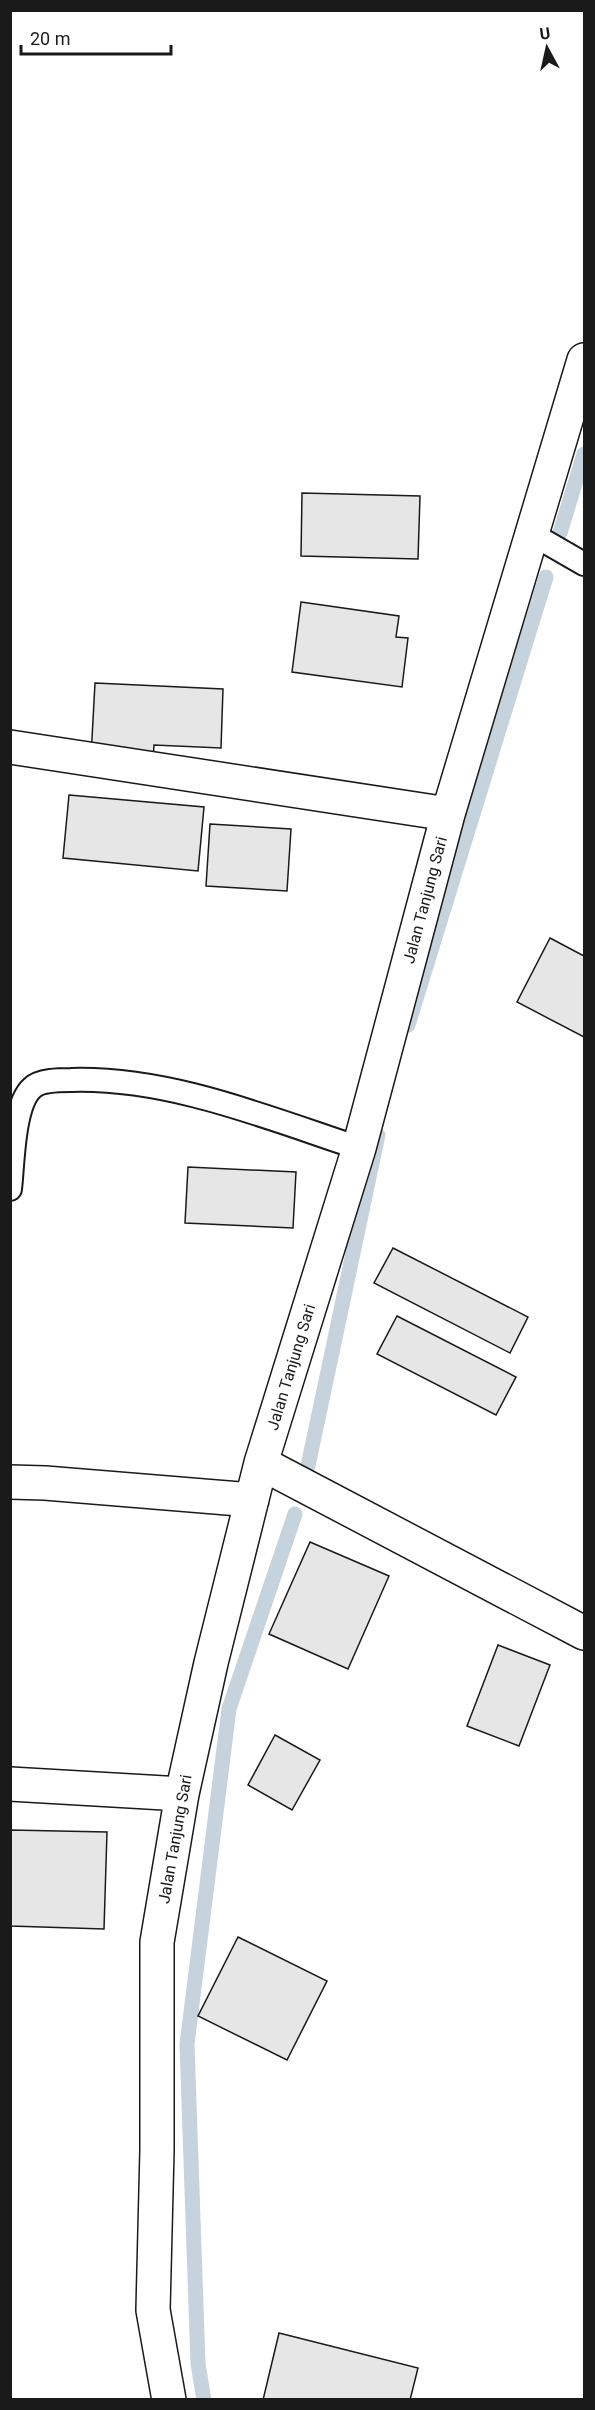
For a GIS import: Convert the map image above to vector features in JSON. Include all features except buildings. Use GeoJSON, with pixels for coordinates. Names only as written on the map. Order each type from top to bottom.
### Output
{"type":"FeatureCollection","features":[{"type":"Feature","properties":{"kind":"street","name":"Jalan Tanjung Sari"},"geometry":{"type":"LineString","coordinates":[[169,2400],[153,2310],[157,2150],[157,1942],[182,1794],[211,1663],[261,1463],[360,1148],[448,814],[585,360]]}},
{"type":"Feature","properties":{"kind":"street"},"geometry":{"type":"LineString","coordinates":[[10,747],[448,814]]}},
{"type":"Feature","properties":{"kind":"street"},"geometry":{"type":"LineString","coordinates":[[261,1463],[585,1633]]}},
{"type":"Feature","properties":{"kind":"street"},"geometry":{"type":"LineString","coordinates":[[10,1482],[252,1500]]}},
{"type":"Feature","properties":{"kind":"street"},"geometry":{"type":"LineString","coordinates":[[10,1784],[182,1794]]}},
{"type":"Feature","properties":{"kind":"lane"},"geometry":{"type":"LineString","coordinates":[[532,534],[585,564]]}},
{"type":"Feature","properties":{"kind":"lane"},"geometry":{"type":"LineString","coordinates":[[10,1189],[20,1104],[32,1087],[54,1080],[100,1079],[200,1096],[360,1148]]}},
{"type":"Feature","properties":{"kind":"waterway"},"geometry":{"type":"LineString","coordinates":[[560,533],[584,454]]}},
{"type":"Feature","properties":{"kind":"waterway"},"geometry":{"type":"LineString","coordinates":[[408,1025],[546,577]]}},
{"type":"Feature","properties":{"kind":"waterway"},"geometry":{"type":"LineString","coordinates":[[308,1466],[378,1135]]}},
{"type":"Feature","properties":{"kind":"waterway"},"geometry":{"type":"LineString","coordinates":[[204,2400],[198,2364],[187,2044],[229,1709],[295,1514]]}}]}
